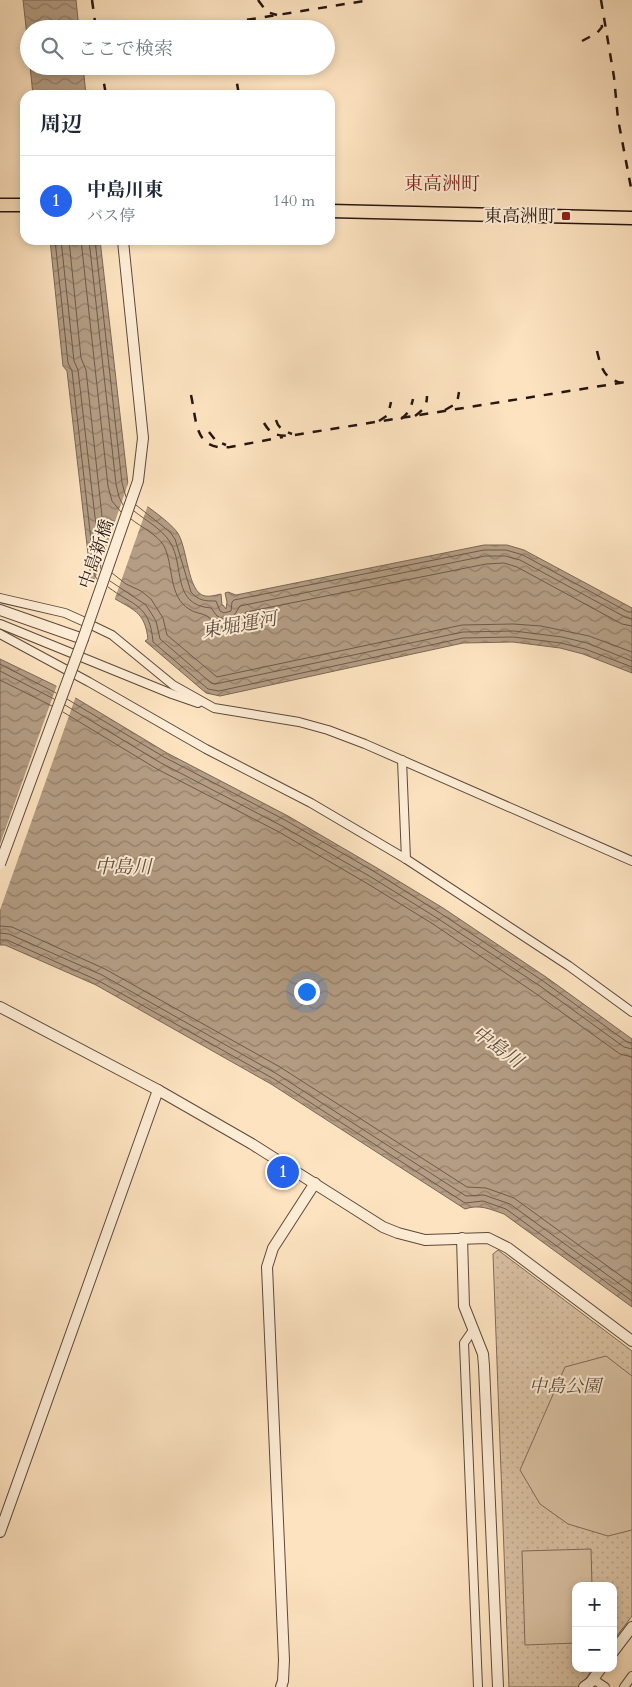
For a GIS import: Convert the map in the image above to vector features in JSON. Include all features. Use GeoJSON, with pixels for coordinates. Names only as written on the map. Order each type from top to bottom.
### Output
{"type":"FeatureCollection","features":[{"type":"Feature","properties":{"kind":"main road"},"geometry":{"type":"LineString","coordinates":[[0,205],[20,205]]}},
{"type":"Feature","properties":{"kind":"main road"},"geometry":{"type":"LineString","coordinates":[[335,211],[632,218]]}},
{"type":"Feature","properties":{"kind":"street","name":"中島新橋"},"geometry":{"type":"LineString","coordinates":[[0,864],[83,639],[138,482],[143,438],[124,245]]}},
{"type":"Feature","properties":{"kind":"street"},"geometry":{"type":"LineString","coordinates":[[0,598],[65,613],[85,622],[112,636],[173,684],[214,708]]}},
{"type":"Feature","properties":{"kind":"street"},"geometry":{"type":"LineString","coordinates":[[0,610],[83,639]]}},
{"type":"Feature","properties":{"kind":"street"},"geometry":{"type":"LineString","coordinates":[[0,624],[172,694],[214,708],[299,722],[328,730],[402,760],[632,861]]}},
{"type":"Feature","properties":{"kind":"street"},"geometry":{"type":"LineString","coordinates":[[0,634],[206,749],[311,803],[406,858],[569,966],[632,1012]]}},
{"type":"Feature","properties":{"kind":"street"},"geometry":{"type":"LineString","coordinates":[[402,760],[406,858]]}},
{"type":"Feature","properties":{"kind":"street"},"geometry":{"type":"LineString","coordinates":[[0,1008],[158,1090],[252,1144],[373,1221],[398,1233],[425,1240],[488,1238],[508,1248],[632,1341]]}},
{"type":"Feature","properties":{"kind":"street"},"geometry":{"type":"LineString","coordinates":[[0,1532],[158,1090]]}},
{"type":"Feature","properties":{"kind":"street"},"geometry":{"type":"LineString","coordinates":[[281,1687],[284,1660],[267,1267],[273,1248],[315,1183]]}},
{"type":"Feature","properties":{"kind":"street"},"geometry":{"type":"LineString","coordinates":[[462,1238],[464,1306],[483,1354],[484,1366],[498,1687]]}},
{"type":"Feature","properties":{"kind":"street"},"geometry":{"type":"LineString","coordinates":[[474,1330],[464,1342],[478,1687]]}},
{"type":"Feature","properties":{"kind":"street"},"geometry":{"type":"LineString","coordinates":[[617,1647],[632,1627]]}},
{"type":"Feature","properties":{"kind":"street"},"geometry":{"type":"LineString","coordinates":[[584,1687],[598,1672]]}},
{"type":"Feature","properties":{"kind":"street"},"geometry":{"type":"LineString","coordinates":[[624,1687],[632,1676]]}},
{"type":"Feature","properties":{"kind":"street"},"geometry":{"type":"LineString","coordinates":[[593,1679],[605,1687]]}},
{"type":"Feature","properties":{"kind":"green space","name":"中島公園"},"geometry":{"type":"Polygon","coordinates":[[[498,1250],[632,1351],[632,1616],[617,1636],[617,1582],[572,1582],[572,1672],[590,1672],[585,1680],[585,1687],[509,1687],[493,1254],[498,1250]]]}},
{"type":"Feature","properties":{"kind":"green space"},"geometry":{"type":"Polygon","coordinates":[[[606,1356],[632,1376],[632,1530],[608,1536],[568,1524],[540,1504],[520,1470],[565,1367],[606,1356]]]}},
{"type":"Feature","properties":{"kind":"green space"},"geometry":{"type":"Polygon","coordinates":[[[591,1549],[592,1582],[572,1582],[572,1643],[525,1645],[522,1551],[591,1549]]]}},
{"type":"Feature","properties":{"kind":"water"},"geometry":{"type":"Polygon","coordinates":[[[23,0],[76,0],[78,20],[25,20],[23,0]]]}},
{"type":"Feature","properties":{"kind":"water"},"geometry":{"type":"Polygon","coordinates":[[[31,75],[84,75],[85,90],[32,90],[31,75]]]}},
{"type":"Feature","properties":{"kind":"water","name":"東堀運河"},"geometry":{"type":"Polygon","coordinates":[[[51,245],[101,245],[129,493],[173,527],[181,539],[195,587],[199,593],[205,596],[221,594],[222,605],[226,609],[225,593],[228,592],[236,595],[484,545],[507,545],[524,550],[632,608],[632,673],[583,654],[560,648],[513,642],[463,643],[220,696],[206,693],[145,641],[148,639],[147,631],[145,624],[138,614],[103,591],[91,580],[67,371],[63,366],[51,245]]]}},
{"type":"Feature","properties":{"kind":"water","name":"中島川"},"geometry":{"type":"Polygon","coordinates":[[[0,659],[54,685],[167,753],[288,816],[377,868],[443,908],[546,977],[632,1039],[632,1307],[504,1214],[480,1207],[465,1209],[271,1084],[96,985],[5,945],[0,945],[0,659]]]}},
{"type":"Feature","properties":{"kind":"pier"},"geometry":{"type":"Polygon","coordinates":[[[129,481],[133,495],[148,505],[114,601],[93,585],[129,481]]]}},
{"type":"Feature","properties":{"kind":"pier"},"geometry":{"type":"Polygon","coordinates":[[[57,685],[76,696],[0,910],[0,844],[57,685]]]}},
{"type":"Feature","properties":{"kind":"railway"},"geometry":{"type":"LineString","coordinates":[[92,0],[95,20]]}},
{"type":"Feature","properties":{"kind":"railway"},"geometry":{"type":"LineString","coordinates":[[258,0],[267,12],[277,15]]}},
{"type":"Feature","properties":{"kind":"railway"},"geometry":{"type":"LineString","coordinates":[[246,20],[370,0]]}},
{"type":"Feature","properties":{"kind":"railway"},"geometry":{"type":"LineString","coordinates":[[601,0],[614,77],[618,119],[632,193]]}},
{"type":"Feature","properties":{"kind":"railway"},"geometry":{"type":"LineString","coordinates":[[582,41],[597,33],[602,27],[601,17]]}},
{"type":"Feature","properties":{"kind":"railway"},"geometry":{"type":"LineString","coordinates":[[103,75],[105,90]]}},
{"type":"Feature","properties":{"kind":"railway"},"geometry":{"type":"LineString","coordinates":[[236,75],[238,90]]}},
{"type":"Feature","properties":{"kind":"railway"},"geometry":{"type":"LineString","coordinates":[[597,351],[604,371],[610,378],[621,383]]}},
{"type":"Feature","properties":{"kind":"railway"},"geometry":{"type":"LineString","coordinates":[[264,423],[274,434],[288,436],[632,381]]}},
{"type":"Feature","properties":{"kind":"railway"},"geometry":{"type":"LineString","coordinates":[[445,410],[457,403],[459,392]]}},
{"type":"Feature","properties":{"kind":"railway"},"geometry":{"type":"LineString","coordinates":[[191,395],[199,433],[210,444],[218,447],[230,447],[283,437]]}},
{"type":"Feature","properties":{"kind":"railway"},"geometry":{"type":"LineString","coordinates":[[415,416],[424,408],[427,396]]}},
{"type":"Feature","properties":{"kind":"railway"},"geometry":{"type":"LineString","coordinates":[[401,419],[406,415],[413,399]]}},
{"type":"Feature","properties":{"kind":"railway"},"geometry":{"type":"LineString","coordinates":[[379,421],[388,415],[391,402]]}},
{"type":"Feature","properties":{"kind":"railway"},"geometry":{"type":"LineString","coordinates":[[276,420],[282,429],[292,434]]}},
{"type":"Feature","properties":{"kind":"railway"},"geometry":{"type":"LineString","coordinates":[[209,432],[216,441],[226,445]]}},
{"type":"Feature","properties":{"kind":"place","name":"東高洲町"},"geometry":{"type":"Point","coordinates":[566,216]}},
{"type":"Feature","properties":{"kind":"place","name":"中島川東"},"geometry":{"type":"Point","coordinates":[283,1172]}},
{"type":"Feature","properties":{"kind":"district","name":"東高洲町"},"geometry":{"type":"Point","coordinates":[442,183]}}]}
